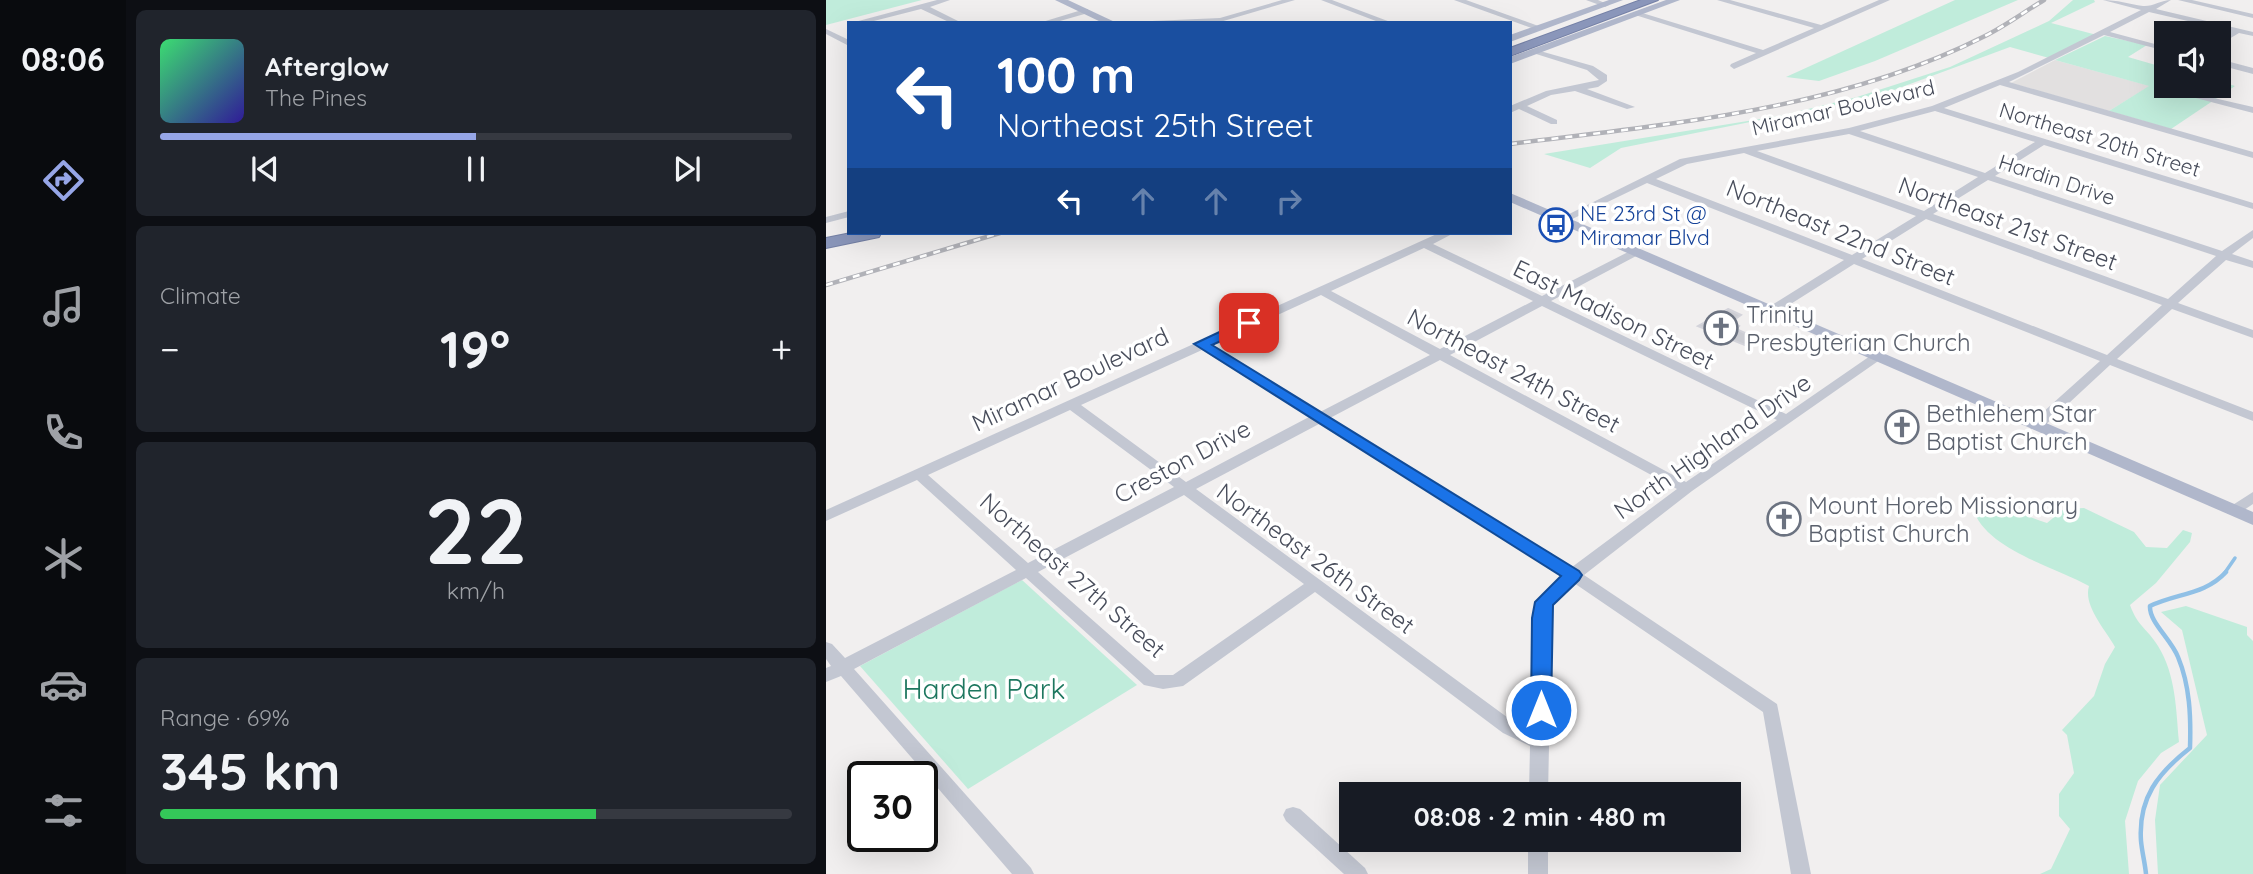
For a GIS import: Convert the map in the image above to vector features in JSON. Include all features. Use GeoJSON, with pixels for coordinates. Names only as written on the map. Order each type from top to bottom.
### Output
{"type":"FeatureCollection","features":[{"type":"Feature","properties":{"kind":"highway"},"geometry":{"type":"LineString","coordinates":[[1512,47],[1640,0]]}},
{"type":"Feature","properties":{"kind":"highway"},"geometry":{"type":"LineString","coordinates":[[1512,47],[1652,0]]}},
{"type":"Feature","properties":{"kind":"highway"},"geometry":{"type":"LineString","coordinates":[[826,230],[847,225]]}},
{"type":"Feature","properties":{"kind":"highway"},"geometry":{"type":"LineString","coordinates":[[826,243],[864,235]]}},
{"type":"Feature","properties":{"kind":"main road"},"geometry":{"type":"LineString","coordinates":[[1060,0],[1108,21]]}},
{"type":"Feature","properties":{"kind":"main road"},"geometry":{"type":"LineString","coordinates":[[1512,59],[1537,39],[1618,0]]}},
{"type":"Feature","properties":{"kind":"main road"},"geometry":{"type":"LineString","coordinates":[[1512,38],[1537,39],[1636,15],[1675,0]]}},
{"type":"Feature","properties":{"kind":"main road"},"geometry":{"type":"LineString","coordinates":[[1513,200],[2253,519]]}},
{"type":"Feature","properties":{"kind":"street"},"geometry":{"type":"LineString","coordinates":[[863,21],[946,0]]}},
{"type":"Feature","properties":{"kind":"street"},"geometry":{"type":"LineString","coordinates":[[1197,21],[1220,20],[1291,0]]}},
{"type":"Feature","properties":{"kind":"street"},"geometry":{"type":"LineString","coordinates":[[1325,0],[1383,21]]}},
{"type":"Feature","properties":{"kind":"street"},"geometry":{"type":"LineString","coordinates":[[1458,0],[1501,21]]}},
{"type":"Feature","properties":{"kind":"street"},"geometry":{"type":"LineString","coordinates":[[1590,0],[1605,5]]}},
{"type":"Feature","properties":{"kind":"street"},"geometry":{"type":"LineString","coordinates":[[1721,0],[1822,28]]}},
{"type":"Feature","properties":{"kind":"street"},"geometry":{"type":"LineString","coordinates":[[1856,0],[1875,5]]}},
{"type":"Feature","properties":{"kind":"street"},"geometry":{"type":"LineString","coordinates":[[1734,66],[1886,0]]}},
{"type":"Feature","properties":{"kind":"street"},"geometry":{"type":"LineString","coordinates":[[2107,0],[2253,34]]}},
{"type":"Feature","properties":{"kind":"street","name":"Miramar Boulevard"},"geometry":{"type":"LineString","coordinates":[[1562,220],[1684,161],[1850,131],[1935,108],[2002,83],[2167,0]]}},
{"type":"Feature","properties":{"kind":"street"},"geometry":{"type":"LineString","coordinates":[[2182,0],[2253,16]]}},
{"type":"Feature","properties":{"kind":"street"},"geometry":{"type":"LineString","coordinates":[[922,6],[954,21]]}},
{"type":"Feature","properties":{"kind":"street"},"geometry":{"type":"LineString","coordinates":[[1050,21],[1085,11]]}},
{"type":"Feature","properties":{"kind":"street"},"geometry":{"type":"LineString","coordinates":[[1636,15],[1763,53]]}},
{"type":"Feature","properties":{"kind":"street"},"geometry":{"type":"LineString","coordinates":[[826,30],[838,27]]}},
{"type":"Feature","properties":{"kind":"street"},"geometry":{"type":"LineString","coordinates":[[1512,27],[1604,77],[1595,85],[1549,93],[1515,108]]}},
{"type":"Feature","properties":{"kind":"street"},"geometry":{"type":"LineString","coordinates":[[826,30],[847,43]]}},
{"type":"Feature","properties":{"kind":"street"},"geometry":{"type":"LineString","coordinates":[[2231,35],[2237,31]]}},
{"type":"Feature","properties":{"kind":"street"},"geometry":{"type":"LineString","coordinates":[[2105,33],[2154,46]]}},
{"type":"Feature","properties":{"kind":"street"},"geometry":{"type":"LineString","coordinates":[[2231,65],[2253,71]]}},
{"type":"Feature","properties":{"kind":"street"},"geometry":{"type":"LineString","coordinates":[[2002,83],[2253,155]]}},
{"type":"Feature","properties":{"kind":"street"},"geometry":{"type":"LineString","coordinates":[[1577,88],[1630,107]]}},
{"type":"Feature","properties":{"kind":"street"},"geometry":{"type":"LineString","coordinates":[[2207,98],[2253,110]]}},
{"type":"Feature","properties":{"kind":"street"},"geometry":{"type":"LineString","coordinates":[[1515,108],[1554,122]]}},
{"type":"Feature","properties":{"kind":"street","name":"Northeast 20th Street"},"geometry":{"type":"LineString","coordinates":[[1935,108],[2253,206]]}},
{"type":"Feature","properties":{"kind":"street","name":"Hardin Drive"},"geometry":{"type":"LineString","coordinates":[[1850,131],[2253,265]]}},
{"type":"Feature","properties":{"kind":"street"},"geometry":{"type":"LineString","coordinates":[[1771,311],[2043,141]]}},
{"type":"Feature","properties":{"kind":"street","name":"Northeast 21st Street"},"geometry":{"type":"LineString","coordinates":[[1748,151],[2253,334]]}},
{"type":"Feature","properties":{"kind":"street","name":"Northeast 22nd Street"},"geometry":{"type":"LineString","coordinates":[[1647,179],[2253,417]]}},
{"type":"Feature","properties":{"kind":"street"},"geometry":{"type":"LineString","coordinates":[[826,220],[847,215]]}},
{"type":"Feature","properties":{"kind":"street"},"geometry":{"type":"LineString","coordinates":[[2036,426],[2224,255],[2253,233]]}},
{"type":"Feature","properties":{"kind":"street","name":"Miramar Boulevard"},"geometry":{"type":"LineString","coordinates":[[826,516],[1444,235]]}},
{"type":"Feature","properties":{"kind":"street","name":"East Madison Street"},"geometry":{"type":"LineString","coordinates":[[1424,244],[1787,420]]}},
{"type":"Feature","properties":{"kind":"street","name":"Creston Drive"},"geometry":{"type":"LineString","coordinates":[[834,672],[1636,252]]}},
{"type":"Feature","properties":{"kind":"street","name":"Northeast 24th Street"},"geometry":{"type":"LineString","coordinates":[[1320,290],[1687,488]]}},
{"type":"Feature","properties":{"kind":"street"},"geometry":{"type":"LineString","coordinates":[[1201,344],[1573,575],[1771,709],[1801,874]]}},
{"type":"Feature","properties":{"kind":"street","name":"North Highland Drive"},"geometry":{"type":"LineString","coordinates":[[1538,782],[1544,602],[1573,575],[1687,488],[1878,357]]}},
{"type":"Feature","properties":{"kind":"street","name":"Northeast 26th Street"},"geometry":{"type":"LineString","coordinates":[[1070,404],[1509,728],[1540,742]]}},
{"type":"Feature","properties":{"kind":"street","name":"Northeast 27th Street"},"geometry":{"type":"LineString","coordinates":[[918,474],[1150,680],[1163,683],[1177,681],[1238,641],[1314,585]]}},
{"type":"Feature","properties":{"kind":"street"},"geometry":{"type":"LineString","coordinates":[[2232,510],[2253,497]]}},
{"type":"Feature","properties":{"kind":"street"},"geometry":{"type":"LineString","coordinates":[[826,648],[834,672],[1024,874]]}},
{"type":"Feature","properties":{"kind":"street"},"geometry":{"type":"LineString","coordinates":[[1293,815],[1358,874]]}},
{"type":"Feature","properties":{"kind":"street"},"geometry":{"type":"LineString","coordinates":[[1538,852],[1538,874]]}},
{"type":"Feature","properties":{"kind":"shaded area"},"geometry":{"type":"Polygon","coordinates":[[[2055,60],[2150,86],[2109,111],[2011,83],[2055,60]]]}},
{"type":"Feature","properties":{"kind":"green space"},"geometry":{"type":"Polygon","coordinates":[[[826,0],[922,0],[826,25],[826,0]]]}},
{"type":"Feature","properties":{"kind":"green space"},"geometry":{"type":"Polygon","coordinates":[[[1955,0],[2018,0],[1875,61],[1819,81],[1786,77],[1955,0]]]}},
{"type":"Feature","properties":{"kind":"green space"},"geometry":{"type":"Polygon","coordinates":[[[2073,0],[2095,2],[2051,23],[2097,35],[2049,58],[2010,47],[1875,97],[1621,148],[1590,168],[1544,154],[1784,115],[1857,97],[1950,67],[2049,21],[2073,0]]]}},
{"type":"Feature","properties":{"kind":"green space"},"geometry":{"type":"Polygon","coordinates":[[[2105,36],[2147,45],[2128,57],[2154,65],[2154,98],[2217,98],[2171,129],[2109,111],[2149,86],[2055,60],[2105,36]]]}},
{"type":"Feature","properties":{"kind":"green space"},"geometry":{"type":"Polygon","coordinates":[[[1971,498],[2000,505],[2047,523],[2064,509],[2084,508],[2134,532],[2146,547],[2167,548],[2183,530],[2192,533],[2190,542],[2156,583],[2130,605],[2164,657],[2174,692],[2179,742],[2161,753],[2138,781],[2125,821],[2129,874],[2040,874],[2051,869],[2070,829],[2059,816],[2059,794],[2074,773],[2067,735],[2062,730],[2094,696],[2105,664],[2115,647],[2092,609],[2089,586],[2000,542],[1975,515],[1971,498]]]}},
{"type":"Feature","properties":{"kind":"green space","name":"Harden Park"},"geometry":{"type":"Polygon","coordinates":[[[1022,580],[1137,685],[968,789],[860,666],[1022,580]]]}},
{"type":"Feature","properties":{"kind":"green space"},"geometry":{"type":"Polygon","coordinates":[[[2186,606],[2247,627],[2247,635],[2253,641],[2253,874],[2158,874],[2155,820],[2160,785],[2207,735],[2182,630],[2161,612],[2186,606]]]}},
{"type":"Feature","properties":{"kind":"building","name":"Trinity Presbyterian Church"},"geometry":{"type":"Polygon","coordinates":[[[1728,309],[1741,315],[1731,322],[1739,326],[1736,329],[1758,339],[1747,346],[1698,326],[1728,309]]]}},
{"type":"Feature","properties":{"kind":"waterway"},"geometry":{"type":"LineString","coordinates":[[2224,574],[2235,558]]}},
{"type":"Feature","properties":{"kind":"waterway"},"geometry":{"type":"LineString","coordinates":[[2146,874],[2141,826],[2147,799],[2168,767],[2190,748],[2189,702],[2182,668],[2175,650],[2153,618],[2150,606],[2200,589],[2224,574]]}},
{"type":"Feature","properties":{"kind":"railway"},"geometry":{"type":"LineString","coordinates":[[1512,144],[1692,121],[1813,97],[1872,81],[1929,61],[1992,32],[2044,0]]}},
{"type":"Feature","properties":{"kind":"railway"},"geometry":{"type":"LineString","coordinates":[[826,285],[993,235]]}},
{"type":"Feature","properties":{"kind":"place","name":"NE 23rd St @ Miramar Blvd"},"geometry":{"type":"Point","coordinates":[1556,225]}},
{"type":"Feature","properties":{"kind":"place","name":"Trinity Presbyterian Church"},"geometry":{"type":"Point","coordinates":[1721,328]}},
{"type":"Feature","properties":{"kind":"place","name":"Bethlehem Star Baptist Church"},"geometry":{"type":"Point","coordinates":[1902,427]}},
{"type":"Feature","properties":{"kind":"place","name":"Mount Horeb Missionary Baptist Church"},"geometry":{"type":"Point","coordinates":[1784,519]}},
{"type":"Feature","properties":{"kind":"route"},"geometry":{"type":"LineString","coordinates":[[1249,323],[1201,344],[1573,575],[1544,602],[1541,710]]}}]}
